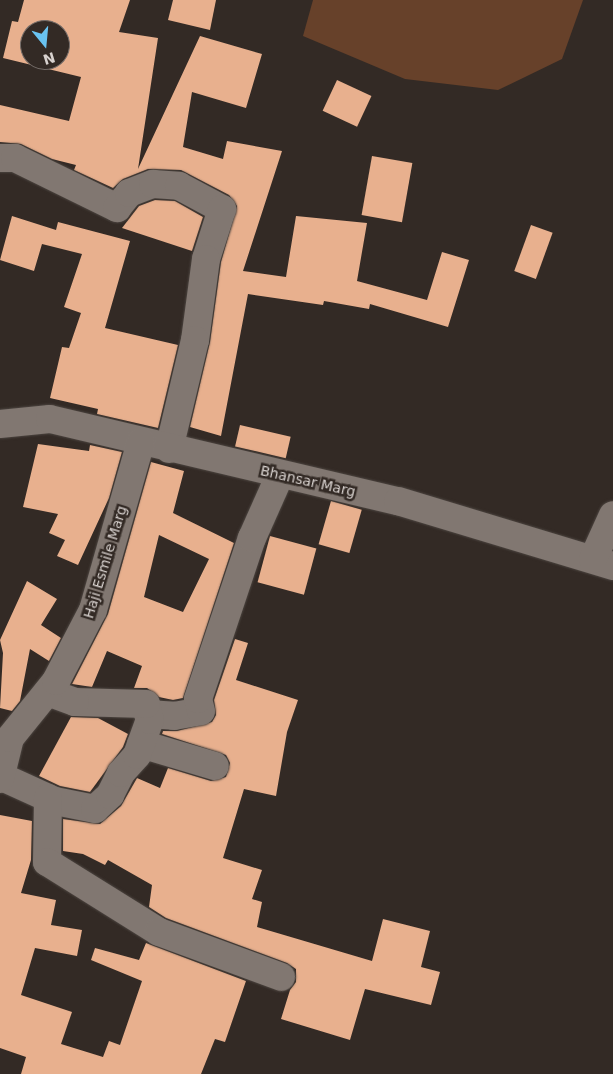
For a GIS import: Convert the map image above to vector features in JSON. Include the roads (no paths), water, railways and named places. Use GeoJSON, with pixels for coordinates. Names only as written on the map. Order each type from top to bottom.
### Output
{"type":"FeatureCollection","features":[{"type":"Feature","properties":{"kind":"street"},"geometry":{"type":"LineString","coordinates":[[0,158],[16,158],[117,208],[129,193],[153,184],[179,186],[222,209],[206,259],[191,359],[169,449]]}},
{"type":"Feature","properties":{"kind":"street","name":"Bhansar Marg"},"geometry":{"type":"LineString","coordinates":[[0,424],[50,419],[169,449],[398,501],[603,562]]}},
{"type":"Feature","properties":{"kind":"street","name":"Haji Esmile Marg"},"geometry":{"type":"LineString","coordinates":[[1,778],[5,733],[48,692],[93,610],[141,442]]}},
{"type":"Feature","properties":{"kind":"street"},"geometry":{"type":"LineString","coordinates":[[148,714],[174,716],[201,711],[198,699],[252,538],[280,475]]}},
{"type":"Feature","properties":{"kind":"street"},"geometry":{"type":"LineString","coordinates":[[603,562],[613,515]]}},
{"type":"Feature","properties":{"kind":"street"},"geometry":{"type":"LineString","coordinates":[[1,778],[48,798],[95,809],[110,795],[141,744],[150,720],[146,704],[75,702],[48,692]]}},
{"type":"Feature","properties":{"kind":"street"},"geometry":{"type":"LineString","coordinates":[[141,744],[215,766]]}},
{"type":"Feature","properties":{"kind":"street"},"geometry":{"type":"LineString","coordinates":[[48,798],[47,862],[159,932],[225,959],[281,976]]}}]}
